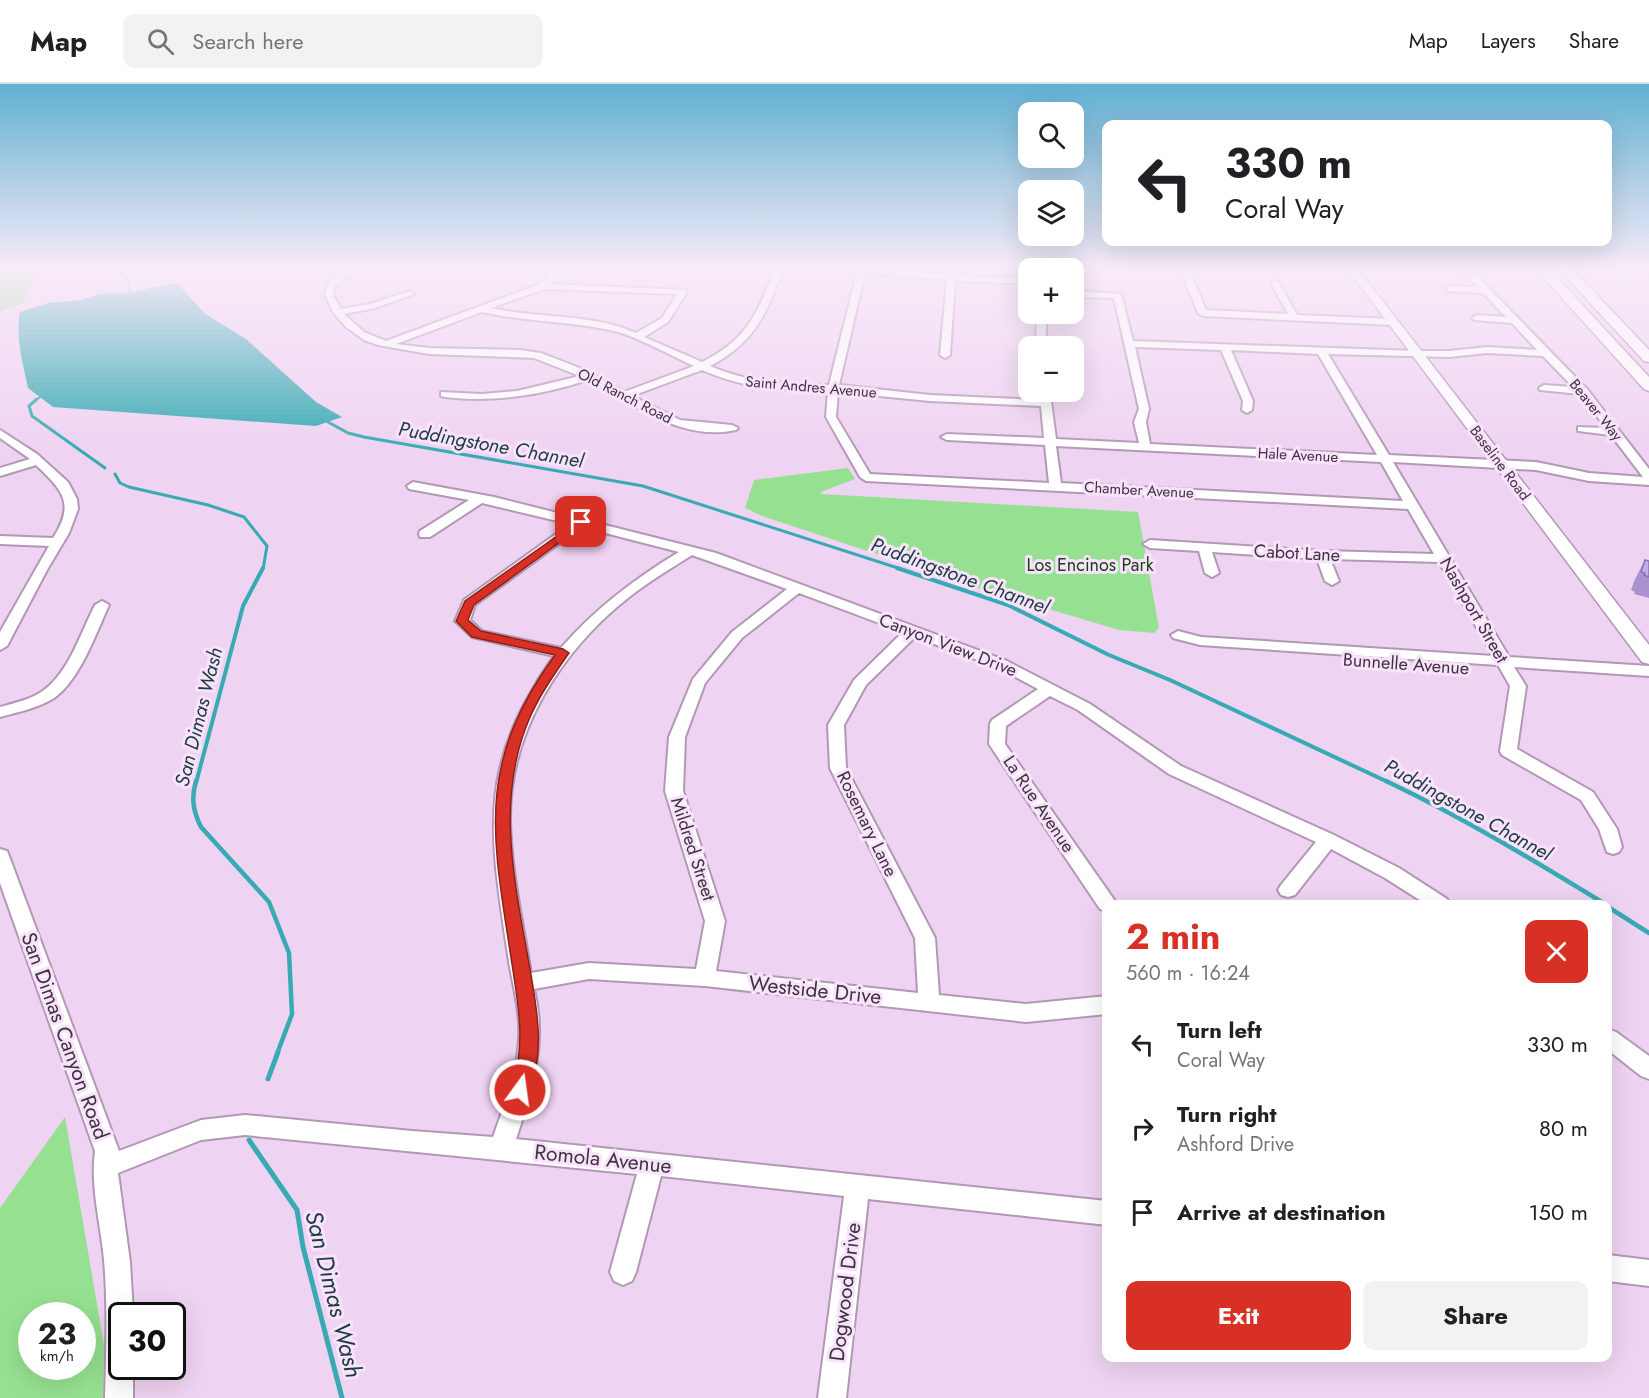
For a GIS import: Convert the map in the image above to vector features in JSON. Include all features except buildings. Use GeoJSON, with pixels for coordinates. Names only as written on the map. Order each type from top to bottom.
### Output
{"type":"FeatureCollection","features":[{"type":"Feature","properties":{"kind":"highway"},"geometry":{"type":"LineString","coordinates":[[1597,329],[1649,386]]}},
{"type":"Feature","properties":{"kind":"highway"},"geometry":{"type":"LineString","coordinates":[[1606,329],[1649,375]]}},
{"type":"Feature","properties":{"kind":"highway"},"geometry":{"type":"LineString","coordinates":[[1622,329],[1649,358]]}},
{"type":"Feature","properties":{"kind":"highway"},"geometry":{"type":"LineString","coordinates":[[1630,329],[1649,350]]}},
{"type":"Feature","properties":{"kind":"highway"},"geometry":{"type":"LineString","coordinates":[[1636,329],[1649,341]]}},
{"type":"Feature","properties":{"kind":"main road","name":"Baseline Road"},"geometry":{"type":"LineString","coordinates":[[1399,329],[1649,658]]}},
{"type":"Feature","properties":{"kind":"street","name":"Old Ranch Road"},"geometry":{"type":"LineString","coordinates":[[353,329],[367,338],[387,344],[441,352],[532,355],[547,358],[670,420],[683,424],[732,428]]}},
{"type":"Feature","properties":{"kind":"street"},"geometry":{"type":"LineString","coordinates":[[387,344],[427,329]]}},
{"type":"Feature","properties":{"kind":"street","name":"Saint Andres Avenue"},"geometry":{"type":"LineString","coordinates":[[620,329],[727,377],[757,385],[832,388],[930,398],[1018,397]]}},
{"type":"Feature","properties":{"kind":"street"},"geometry":{"type":"LineString","coordinates":[[636,336],[656,329]]}},
{"type":"Feature","properties":{"kind":"street"},"geometry":{"type":"LineString","coordinates":[[622,396],[701,366],[750,329]]}},
{"type":"Feature","properties":{"kind":"street"},"geometry":{"type":"LineString","coordinates":[[832,388],[847,329]]}},
{"type":"Feature","properties":{"kind":"street"},"geometry":{"type":"LineString","coordinates":[[945,355],[947,329]]}},
{"type":"Feature","properties":{"kind":"street"},"geometry":{"type":"LineString","coordinates":[[1125,329],[1144,408],[1140,422],[1145,446]]}},
{"type":"Feature","properties":{"kind":"street","name":"Beaver Way"},"geometry":{"type":"LineString","coordinates":[[1525,329],[1583,390],[1649,479]]}},
{"type":"Feature","properties":{"kind":"street"},"geometry":{"type":"LineString","coordinates":[[1128,344],[1417,354],[1449,354],[1487,350],[1548,352]]}},
{"type":"Feature","properties":{"kind":"street"},"geometry":{"type":"LineString","coordinates":[[1225,348],[1248,401],[1247,410]]}},
{"type":"Feature","properties":{"kind":"street","name":"Nashport Street"},"geometry":{"type":"LineString","coordinates":[[1321,350],[1518,686],[1508,751],[1587,796],[1608,829],[1613,847]]}},
{"type":"Feature","properties":{"kind":"street"},"geometry":{"type":"LineString","coordinates":[[445,394],[480,397],[515,396],[548,390],[588,377]]}},
{"type":"Feature","properties":{"kind":"street","name":"Chamber Avenue"},"geometry":{"type":"LineString","coordinates":[[832,388],[831,417],[867,477],[1411,505]]}},
{"type":"Feature","properties":{"kind":"street"},"geometry":{"type":"LineString","coordinates":[[1544,388],[1583,390]]}},
{"type":"Feature","properties":{"kind":"street"},"geometry":{"type":"LineString","coordinates":[[1046,402],[1055,485]]}},
{"type":"Feature","properties":{"kind":"street"},"geometry":{"type":"LineString","coordinates":[[1582,429],[1614,432]]}},
{"type":"Feature","properties":{"kind":"street"},"geometry":{"type":"LineString","coordinates":[[0,433],[64,485],[71,499],[69,518],[63,533],[0,646]]}},
{"type":"Feature","properties":{"kind":"street","name":"Hale Avenue"},"geometry":{"type":"LineString","coordinates":[[946,437],[1536,466],[1589,477],[1649,479]]}},
{"type":"Feature","properties":{"kind":"street"},"geometry":{"type":"LineString","coordinates":[[0,472],[36,461]]}},
{"type":"Feature","properties":{"kind":"street","name":"Canyon View Drive"},"geometry":{"type":"LineString","coordinates":[[413,486],[481,498],[691,550],[734,563],[1002,664],[1084,707],[1175,770],[1328,840],[1392,873],[1434,900]]}},
{"type":"Feature","properties":{"kind":"street"},"geometry":{"type":"LineString","coordinates":[[425,534],[481,498]]}},
{"type":"Feature","properties":{"kind":"street"},"geometry":{"type":"LineString","coordinates":[[563,653],[477,634],[462,621],[469,603],[581,522]]}},
{"type":"Feature","properties":{"kind":"street"},"geometry":{"type":"LineString","coordinates":[[0,540],[57,542]]}},
{"type":"Feature","properties":{"kind":"street","name":"Cabot Lane"},"geometry":{"type":"LineString","coordinates":[[1150,544],[1322,555],[1444,558]]}},
{"type":"Feature","properties":{"kind":"street"},"geometry":{"type":"LineString","coordinates":[[1204,547],[1212,573]]}},
{"type":"Feature","properties":{"kind":"street"},"geometry":{"type":"LineString","coordinates":[[501,1148],[526,1071],[530,1025],[502,853],[502,811],[506,771],[513,742],[543,681],[563,653],[612,604],[691,550]]}},
{"type":"Feature","properties":{"kind":"street"},"geometry":{"type":"LineString","coordinates":[[1322,555],[1332,581]]}},
{"type":"Feature","properties":{"kind":"street","name":"Mildred Street"},"geometry":{"type":"LineString","coordinates":[[705,978],[715,921],[674,791],[677,736],[698,682],[737,635],[798,587]]}},
{"type":"Feature","properties":{"kind":"street"},"geometry":{"type":"LineString","coordinates":[[0,712],[34,702],[51,693],[63,681],[102,605]]}},
{"type":"Feature","properties":{"kind":"street","name":"Rosemary Lane"},"geometry":{"type":"LineString","coordinates":[[912,631],[859,683],[836,725],[838,768],[925,938],[929,1001]]}},
{"type":"Feature","properties":{"kind":"street","name":"Bunnelle Avenue"},"geometry":{"type":"LineString","coordinates":[[1178,635],[1200,641],[1275,645],[1291,656],[1507,667],[1649,671]]}},
{"type":"Feature","properties":{"kind":"street","name":"Bunnelle Avenue"},"geometry":{"type":"LineString","coordinates":[[1507,667],[1649,681]]}},
{"type":"Feature","properties":{"kind":"street","name":"La Rue Avenue"},"geometry":{"type":"LineString","coordinates":[[1051,688],[998,724],[997,744],[1104,900]]}},
{"type":"Feature","properties":{"kind":"street"},"geometry":{"type":"LineString","coordinates":[[1288,890],[1328,840]]}},
{"type":"Feature","properties":{"kind":"street","name":"San Dimas Canyon Road"},"geometry":{"type":"LineString","coordinates":[[0,856],[71,1058],[87,1091],[107,1151],[105,1167],[120,1303],[119,1398]]}},
{"type":"Feature","properties":{"kind":"street","name":"Westside Drive"},"geometry":{"type":"LineString","coordinates":[[523,984],[589,971],[705,978],[1026,1012],[1102,1005]]}},
{"type":"Feature","properties":{"kind":"street"},"geometry":{"type":"LineString","coordinates":[[1612,1041],[1649,1069]]}},
{"type":"Feature","properties":{"kind":"street","name":"Romola Avenue"},"geometry":{"type":"LineString","coordinates":[[105,1167],[201,1130],[245,1125],[412,1143],[501,1148],[1102,1212]]}},
{"type":"Feature","properties":{"kind":"street"},"geometry":{"type":"LineString","coordinates":[[623,1272],[652,1164]]}},
{"type":"Feature","properties":{"kind":"street","name":"Dogwood Drive"},"geometry":{"type":"LineString","coordinates":[[832,1398],[857,1185]]}},
{"type":"Feature","properties":{"kind":"street"},"geometry":{"type":"LineString","coordinates":[[1612,1268],[1649,1273]]}},
{"type":"Feature","properties":{"kind":"green space","name":"Los Encinos Park"},"geometry":{"type":"Polygon","coordinates":[[[848,468],[855,479],[821,492],[822,494],[1138,512],[1159,628],[1154,633],[1119,630],[988,591],[762,516],[745,508],[754,480],[848,468]]]}},
{"type":"Feature","properties":{"kind":"green space"},"geometry":{"type":"Polygon","coordinates":[[[65,1117],[104,1345],[103,1398],[0,1398],[0,1208],[65,1117]]]}},
{"type":"Feature","properties":{"kind":"shaded area"},"geometry":{"type":"Polygon","coordinates":[[[19,329],[230,329],[246,339],[316,402],[342,417],[316,426],[53,407],[28,388],[19,329]]]}},
{"type":"Feature","properties":{"kind":"waterway","name":"San Dimas Wash"},"geometry":{"type":"LineString","coordinates":[[35,401],[40,397]]}},
{"type":"Feature","properties":{"kind":"waterway","name":"San Dimas Wash"},"geometry":{"type":"LineString","coordinates":[[37,399],[29,406],[32,416],[105,468]]}},
{"type":"Feature","properties":{"kind":"waterway","name":"Puddingstone Channel"},"geometry":{"type":"LineString","coordinates":[[328,422],[348,433],[364,437],[643,486],[901,569]]}},
{"type":"Feature","properties":{"kind":"waterway","name":"San Dimas Wash"},"geometry":{"type":"LineString","coordinates":[[115,474],[120,483],[129,487],[208,505],[244,517],[267,546],[263,569]]}},
{"type":"Feature","properties":{"kind":"waterway","name":"San Dimas Wash"},"geometry":{"type":"LineString","coordinates":[[196,783],[243,606],[263,568]]}},
{"type":"Feature","properties":{"kind":"waterway","name":"Puddingstone Channel"},"geometry":{"type":"LineString","coordinates":[[897,568],[1008,605],[1109,655],[1170,680],[1390,783]]}},
{"type":"Feature","properties":{"kind":"waterway","name":"San Dimas Wash"},"geometry":{"type":"LineString","coordinates":[[196,781],[194,804],[201,827],[269,902],[289,953],[292,1014],[277,1054]]}},
{"type":"Feature","properties":{"kind":"waterway","name":"Puddingstone Channel"},"geometry":{"type":"LineString","coordinates":[[1386,781],[1390,783]]}},
{"type":"Feature","properties":{"kind":"waterway","name":"Puddingstone Channel"},"geometry":{"type":"LineString","coordinates":[[1390,783],[1470,824],[1598,900]]}},
{"type":"Feature","properties":{"kind":"waterway","name":"Puddingstone Channel"},"geometry":{"type":"LineString","coordinates":[[1612,910],[1649,933]]}},
{"type":"Feature","properties":{"kind":"waterway","name":"San Dimas Wash"},"geometry":{"type":"LineString","coordinates":[[268,1079],[278,1052]]}},
{"type":"Feature","properties":{"kind":"waterway","name":"San Dimas Wash"},"geometry":{"type":"LineString","coordinates":[[249,1140],[297,1210],[303,1247],[342,1398]]}},
{"type":"Feature","properties":{"kind":"route"},"geometry":{"type":"LineString","coordinates":[[520,1090],[526,1071],[530,1025],[502,853],[502,811],[506,771],[513,742],[543,681],[563,653],[477,634],[462,621],[469,603],[581,522]]}}]}
